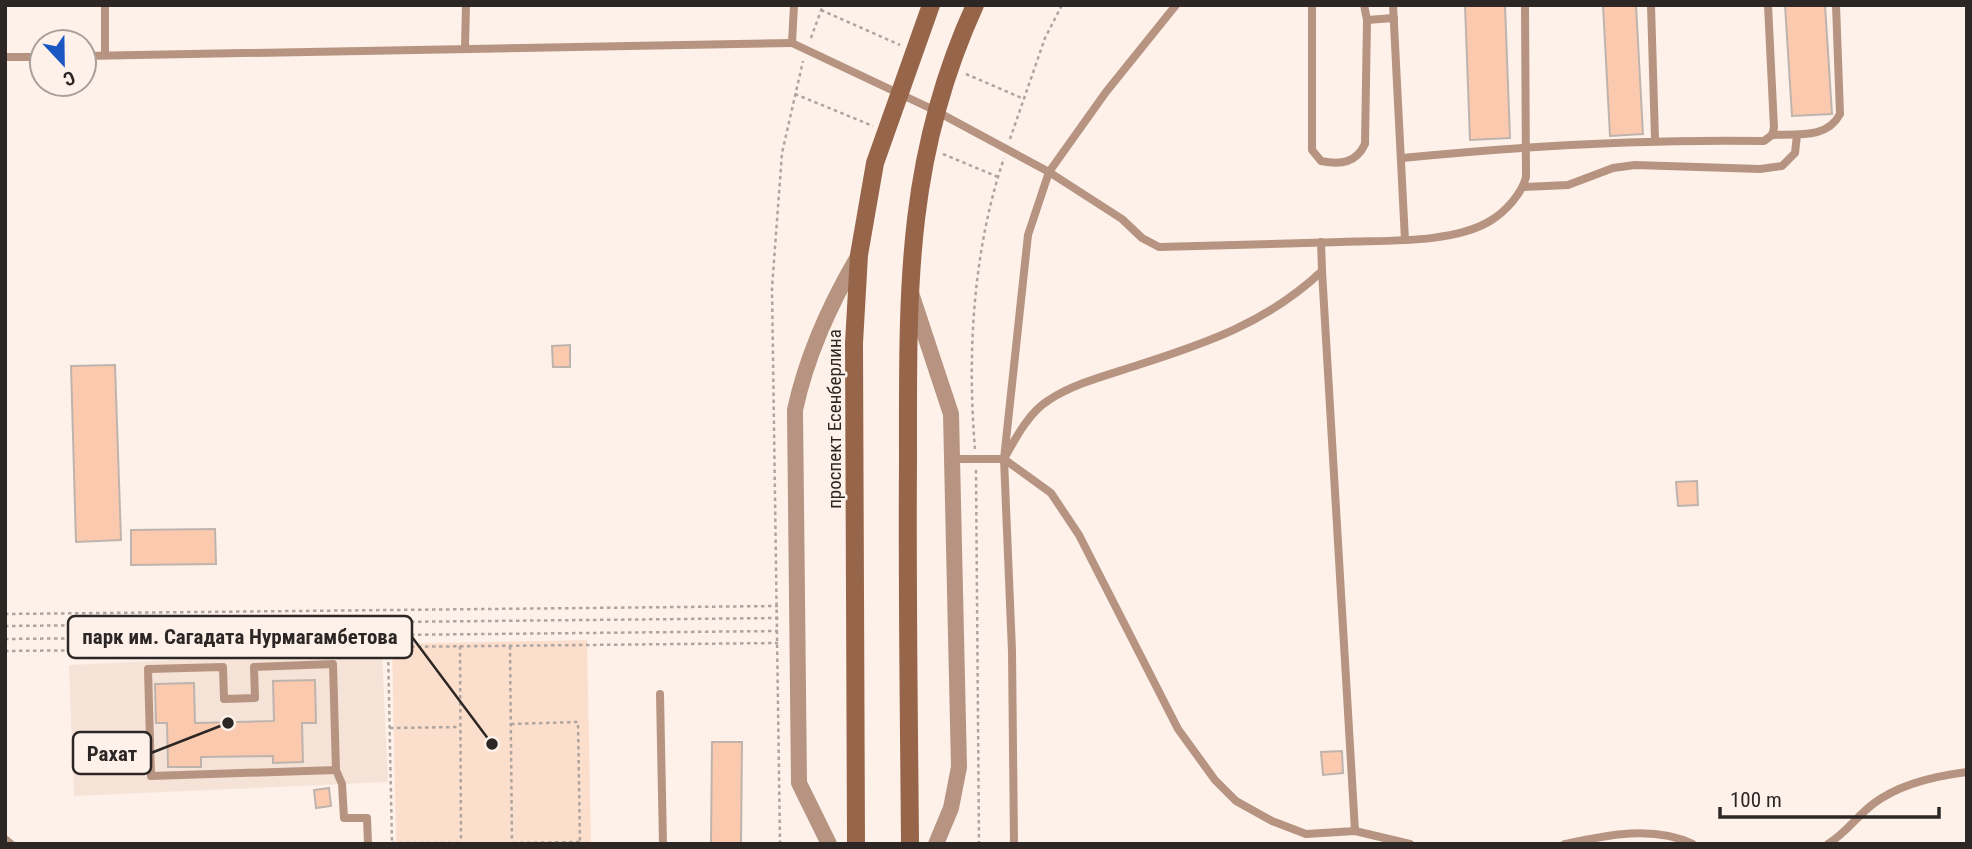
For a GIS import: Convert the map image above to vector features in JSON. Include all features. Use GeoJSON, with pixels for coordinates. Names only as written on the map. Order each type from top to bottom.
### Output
{"type":"FeatureCollection","features":[{"type":"Feature","properties":{"kind":"street","name":"проспект Есенберлина"},"geometry":{"type":"LineString","coordinates":[[856,844],[854,343],[859,254],[875,163],[897,94],[931,5]]}},
{"type":"Feature","properties":{"kind":"street"},"geometry":{"type":"LineString","coordinates":[[911,844],[908,284],[918,191],[934,110],[975,5]]}},
{"type":"Feature","properties":{"kind":"street"},"geometry":{"type":"LineString","coordinates":[[830,844],[799,783],[795,410],[803,375],[832,301],[859,254]]}},
{"type":"Feature","properties":{"kind":"street"},"geometry":{"type":"LineString","coordinates":[[908,284],[951,414],[959,767],[951,808],[936,844]]}},
{"type":"Feature","properties":{"kind":"lane"},"geometry":{"type":"LineString","coordinates":[[105,5],[105,55]]}},
{"type":"Feature","properties":{"kind":"lane"},"geometry":{"type":"LineString","coordinates":[[465,48],[466,5]]}},
{"type":"Feature","properties":{"kind":"lane"},"geometry":{"type":"LineString","coordinates":[[782,5],[794,5],[793,43]]}},
{"type":"Feature","properties":{"kind":"lane"},"geometry":{"type":"LineString","coordinates":[[1014,844],[1012,651],[1004,459],[1028,235],[1049,172],[1106,92],[1177,5]]}},
{"type":"Feature","properties":{"kind":"lane"},"geometry":{"type":"LineString","coordinates":[[1312,5],[1312,150],[1321,161],[1340,165],[1359,156],[1365,144],[1367,20],[1364,5]]}},
{"type":"Feature","properties":{"kind":"lane"},"geometry":{"type":"LineString","coordinates":[[1393,5],[1405,240]]}},
{"type":"Feature","properties":{"kind":"lane"},"geometry":{"type":"LineString","coordinates":[[98,55],[793,43],[934,110],[1049,172],[1158,247],[1321,243],[1405,240],[1452,234],[1489,222],[1524,187],[1528,146],[1525,5]]}},
{"type":"Feature","properties":{"kind":"lane"},"geometry":{"type":"LineString","coordinates":[[1651,5],[1655,139]]}},
{"type":"Feature","properties":{"kind":"lane"},"geometry":{"type":"LineString","coordinates":[[1768,5],[1772,135]]}},
{"type":"Feature","properties":{"kind":"lane"},"geometry":{"type":"LineString","coordinates":[[1402,158],[1528,146],[1655,139],[1764,141],[1772,135],[1822,132],[1833,127],[1840,114],[1836,5]]}},
{"type":"Feature","properties":{"kind":"lane"},"geometry":{"type":"LineString","coordinates":[[1367,20],[1394,18]]}},
{"type":"Feature","properties":{"kind":"lane"},"geometry":{"type":"LineString","coordinates":[[5,57],[28,57]]}},
{"type":"Feature","properties":{"kind":"lane"},"geometry":{"type":"LineString","coordinates":[[1524,187],[1568,186],[1613,168],[1635,165],[1760,169],[1782,166],[1795,153],[1797,135]]}},
{"type":"Feature","properties":{"kind":"lane"},"geometry":{"type":"LineString","coordinates":[[1321,243],[1355,831]]}},
{"type":"Feature","properties":{"kind":"lane"},"geometry":{"type":"LineString","coordinates":[[1004,459],[1020,431],[1047,401],[1082,383],[1200,345],[1254,321],[1294,297],[1322,271]]}},
{"type":"Feature","properties":{"kind":"lane"},"geometry":{"type":"LineString","coordinates":[[951,460],[1004,459],[1051,493],[1079,535],[1178,729],[1215,780],[1236,801],[1272,821],[1306,834],[1355,831],[1410,844]]}},
{"type":"Feature","properties":{"kind":"lane"},"geometry":{"type":"LineString","coordinates":[[336,770],[151,776],[148,670],[223,667],[223,699],[255,698],[254,667],[332,664],[336,770],[342,784],[344,818],[367,818],[368,844]]}},
{"type":"Feature","properties":{"kind":"lane"},"geometry":{"type":"LineString","coordinates":[[660,694],[663,844]]}},
{"type":"Feature","properties":{"kind":"lane"},"geometry":{"type":"LineString","coordinates":[[1828,844],[1845,834],[1873,804],[1910,784],[1967,772]]}},
{"type":"Feature","properties":{"kind":"lane"},"geometry":{"type":"LineString","coordinates":[[1565,844],[1647,832],[1677,836],[1693,844]]}},
{"type":"Feature","properties":{"kind":"lane"},"geometry":{"type":"LineString","coordinates":[[5,839],[11,844]]}},
{"type":"Feature","properties":{"kind":"path"},"geometry":{"type":"LineString","coordinates":[[979,844],[976,459],[971,401],[974,325],[988,206],[1045,38],[1062,5]]}},
{"type":"Feature","properties":{"kind":"path"},"geometry":{"type":"LineString","coordinates":[[821,10],[913,50]]}},
{"type":"Feature","properties":{"kind":"path"},"geometry":{"type":"LineString","coordinates":[[950,67],[1024,99]]}},
{"type":"Feature","properties":{"kind":"path"},"geometry":{"type":"LineString","coordinates":[[795,94],[886,131]]}},
{"type":"Feature","properties":{"kind":"path"},"geometry":{"type":"LineString","coordinates":[[927,147],[998,177]]}},
{"type":"Feature","properties":{"kind":"path"},"geometry":{"type":"LineString","coordinates":[[5,614],[778,606]]}},
{"type":"Feature","properties":{"kind":"path"},"geometry":{"type":"LineString","coordinates":[[5,626],[798,616]]}},
{"type":"Feature","properties":{"kind":"path"},"geometry":{"type":"LineString","coordinates":[[5,639],[778,631]]}},
{"type":"Feature","properties":{"kind":"path"},"geometry":{"type":"LineString","coordinates":[[5,651],[778,643]]}},
{"type":"Feature","properties":{"kind":"path"},"geometry":{"type":"LineString","coordinates":[[388,646],[392,843],[461,843],[460,646]]}},
{"type":"Feature","properties":{"kind":"path"},"geometry":{"type":"LineString","coordinates":[[510,646],[512,844],[580,843],[578,722],[511,724]]}},
{"type":"Feature","properties":{"kind":"path"},"geometry":{"type":"LineString","coordinates":[[390,728],[461,727]]}},
{"type":"Feature","properties":{"kind":"shaded area"},"geometry":{"type":"Polygon","coordinates":[[[587,640],[591,844],[396,844],[392,644],[587,640]]]}},
{"type":"Feature","properties":{"kind":"shaded area"},"geometry":{"type":"Polygon","coordinates":[[[382,650],[388,782],[74,796],[69,665],[382,650]]]}},
{"type":"Feature","properties":{"kind":"building"},"geometry":{"type":"Polygon","coordinates":[[[1465,5],[1505,5],[1510,138],[1470,140],[1465,5]]]}},
{"type":"Feature","properties":{"kind":"building"},"geometry":{"type":"Polygon","coordinates":[[[1603,5],[1636,5],[1643,134],[1610,136],[1603,5]]]}},
{"type":"Feature","properties":{"kind":"building"},"geometry":{"type":"Polygon","coordinates":[[[1785,5],[1825,5],[1832,114],[1792,116],[1785,5]]]}},
{"type":"Feature","properties":{"kind":"building"},"geometry":{"type":"Polygon","coordinates":[[[570,345],[570,367],[553,367],[552,346],[570,345]]]}},
{"type":"Feature","properties":{"kind":"building"},"geometry":{"type":"Polygon","coordinates":[[[115,365],[121,540],[76,542],[71,366],[115,365]]]}},
{"type":"Feature","properties":{"kind":"building"},"geometry":{"type":"Polygon","coordinates":[[[1697,481],[1698,505],[1678,506],[1676,482],[1697,481]]]}},
{"type":"Feature","properties":{"kind":"building"},"geometry":{"type":"Polygon","coordinates":[[[215,529],[216,564],[131,565],[131,530],[215,529]]]}},
{"type":"Feature","properties":{"kind":"building"},"geometry":{"type":"Polygon","coordinates":[[[315,680],[316,723],[302,723],[303,762],[273,763],[273,756],[201,757],[201,767],[168,767],[167,723],[156,723],[155,684],[194,683],[195,723],[274,721],[273,681],[315,680]]]}},
{"type":"Feature","properties":{"kind":"building"},"geometry":{"type":"Polygon","coordinates":[[[712,742],[742,742],[741,844],[711,844],[712,742]]]}},
{"type":"Feature","properties":{"kind":"building"},"geometry":{"type":"Polygon","coordinates":[[[1342,751],[1343,773],[1323,775],[1321,752],[1342,751]]]}},
{"type":"Feature","properties":{"kind":"building"},"geometry":{"type":"Polygon","coordinates":[[[329,788],[331,806],[316,808],[314,790],[329,788]]]}},
{"type":"Feature","properties":{"kind":"place","name":"Рахат"},"geometry":{"type":"Point","coordinates":[228,723]}},
{"type":"Feature","properties":{"kind":"place","name":"парк им. Сагадата Нурмагамбетова"},"geometry":{"type":"Point","coordinates":[492,744]}}]}
